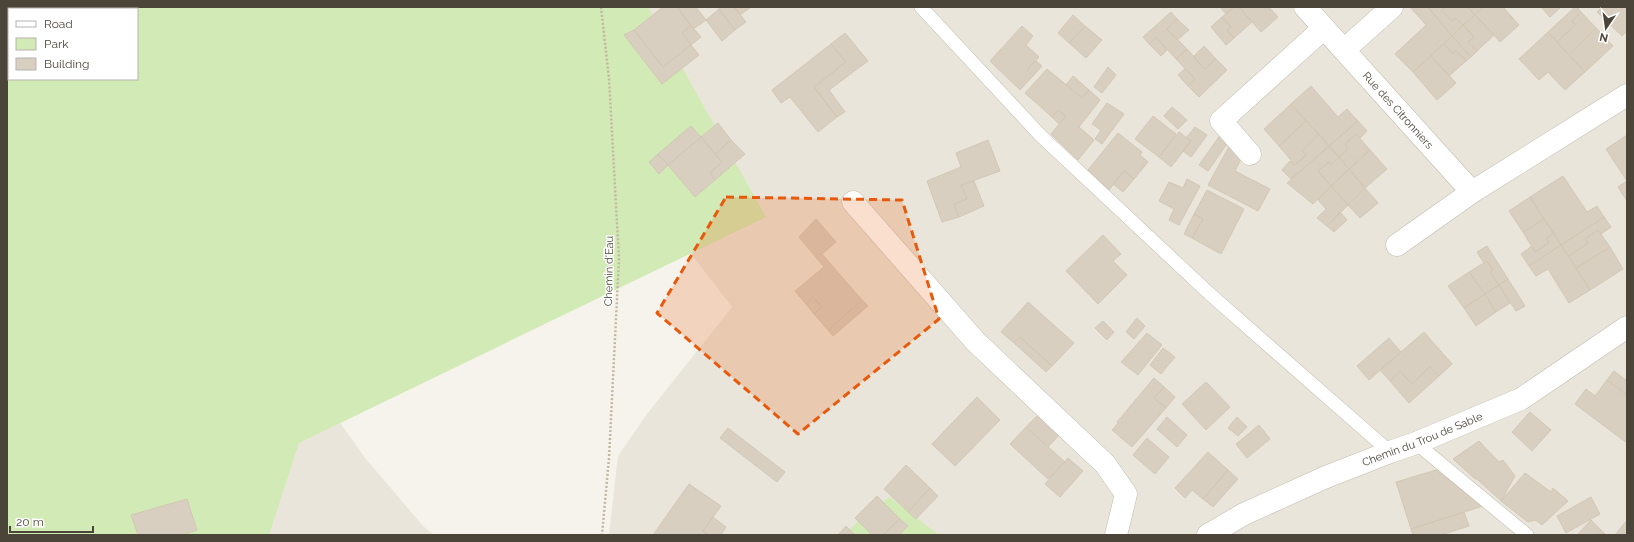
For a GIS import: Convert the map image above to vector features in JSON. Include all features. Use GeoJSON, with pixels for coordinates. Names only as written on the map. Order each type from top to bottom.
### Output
{"type":"FeatureCollection","features":[{"type":"Feature","properties":{"kind":"street","name":"Rue des Citronniers"},"geometry":{"type":"LineString","coordinates":[[1305,7],[1472,192]]}},
{"type":"Feature","properties":{"kind":"street"},"geometry":{"type":"LineString","coordinates":[[1344,50],[1392,7]]}},
{"type":"Feature","properties":{"kind":"street"},"geometry":{"type":"LineString","coordinates":[[1250,154],[1221,121],[1324,28]]}},
{"type":"Feature","properties":{"kind":"street"},"geometry":{"type":"LineString","coordinates":[[1397,245],[1472,192],[1627,95]]}},
{"type":"Feature","properties":{"kind":"street"},"geometry":{"type":"LineString","coordinates":[[853,202],[976,342],[1105,464],[1126,494],[1116,535]]}},
{"type":"Feature","properties":{"kind":"street","name":"Chemin du Trou de Sable"},"geometry":{"type":"LineString","coordinates":[[1208,535],[1244,514],[1326,477],[1416,443],[1522,399],[1626,329]]}},
{"type":"Feature","properties":{"kind":"lane"},"geometry":{"type":"LineString","coordinates":[[921,7],[1041,136],[1212,296],[1390,452]]}},
{"type":"Feature","properties":{"kind":"lane"},"geometry":{"type":"LineString","coordinates":[[1416,443],[1527,535]]}},
{"type":"Feature","properties":{"kind":"path","name":"Chemin d'Eau"},"geometry":{"type":"LineString","coordinates":[[602,7],[609,79],[619,259],[609,458],[602,535]]}},
{"type":"Feature","properties":{"kind":"highlighted area"},"geometry":{"type":"Polygon","coordinates":[[[726,197],[902,200],[939,319],[798,434],[657,313],[726,197]]]}},
{"type":"Feature","properties":{"kind":"shaded area"},"geometry":{"type":"Polygon","coordinates":[[[513,7],[1627,7],[1627,535],[609,535],[618,456],[647,414],[732,307],[600,136],[513,7]]]}},
{"type":"Feature","properties":{"kind":"shaded area"},"geometry":{"type":"Polygon","coordinates":[[[303,371],[366,459],[424,527],[434,535],[7,535],[303,371]]]}},
{"type":"Feature","properties":{"kind":"green space"},"geometry":{"type":"Polygon","coordinates":[[[7,7],[648,7],[766,217],[299,443],[269,535],[7,535],[7,7]]]}},
{"type":"Feature","properties":{"kind":"green space"},"geometry":{"type":"Polygon","coordinates":[[[889,497],[939,535],[842,535],[889,497]]]}},
{"type":"Feature","properties":{"kind":"building"},"geometry":{"type":"Polygon","coordinates":[[[663,7],[677,7],[691,25],[682,33],[691,45],[663,67],[634,30],[663,7]]]}},
{"type":"Feature","properties":{"kind":"building"},"geometry":{"type":"Polygon","coordinates":[[[677,7],[696,7],[706,20],[693,29],[677,7]]]}},
{"type":"Feature","properties":{"kind":"building"},"geometry":{"type":"Polygon","coordinates":[[[722,7],[734,7],[746,22],[735,30],[719,9],[722,7]]]}},
{"type":"Feature","properties":{"kind":"building"},"geometry":{"type":"Polygon","coordinates":[[[734,7],[751,7],[740,15],[734,7]]]}},
{"type":"Feature","properties":{"kind":"building"},"geometry":{"type":"Polygon","coordinates":[[[1220,7],[1234,7],[1226,14],[1220,7]]]}},
{"type":"Feature","properties":{"kind":"building"},"geometry":{"type":"Polygon","coordinates":[[[1234,7],[1239,7],[1252,22],[1234,38],[1227,30],[1231,27],[1222,17],[1234,7]]]}},
{"type":"Feature","properties":{"kind":"building"},"geometry":{"type":"Polygon","coordinates":[[[1239,7],[1269,7],[1278,17],[1261,32],[1239,7]]]}},
{"type":"Feature","properties":{"kind":"building"},"geometry":{"type":"Polygon","coordinates":[[[1410,7],[1428,7],[1452,36],[1413,72],[1395,54],[1426,25],[1410,7]]]}},
{"type":"Feature","properties":{"kind":"building"},"geometry":{"type":"Polygon","coordinates":[[[1428,7],[1446,7],[1442,11],[1452,21],[1456,18],[1463,25],[1452,36],[1428,7]]]}},
{"type":"Feature","properties":{"kind":"building"},"geometry":{"type":"Polygon","coordinates":[[[1446,7],[1468,7],[1475,15],[1463,25],[1456,18],[1452,21],[1442,11],[1446,7]]]}},
{"type":"Feature","properties":{"kind":"building"},"geometry":{"type":"Polygon","coordinates":[[[1468,7],[1483,7],[1475,15],[1468,7]]]}},
{"type":"Feature","properties":{"kind":"building"},"geometry":{"type":"Polygon","coordinates":[[[1483,7],[1503,7],[1519,25],[1500,42],[1475,15],[1483,7]]]}},
{"type":"Feature","properties":{"kind":"building"},"geometry":{"type":"Polygon","coordinates":[[[1541,7],[1561,7],[1550,17],[1541,7]]]}},
{"type":"Feature","properties":{"kind":"building"},"geometry":{"type":"Polygon","coordinates":[[[1575,7],[1577,7],[1581,12],[1572,21],[1575,25],[1557,42],[1548,32],[1575,7]]]}},
{"type":"Feature","properties":{"kind":"building"},"geometry":{"type":"Polygon","coordinates":[[[1602,7],[1627,7],[1627,31],[1622,36],[1597,12],[1602,7]]]}},
{"type":"Feature","properties":{"kind":"building"},"geometry":{"type":"Polygon","coordinates":[[[719,9],[735,30],[722,41],[706,20],[719,9]]]}},
{"type":"Feature","properties":{"kind":"building"},"geometry":{"type":"Polygon","coordinates":[[[1171,12],[1177,19],[1167,29],[1187,49],[1176,59],[1156,37],[1149,44],[1143,37],[1171,12]]]}},
{"type":"Feature","properties":{"kind":"building"},"geometry":{"type":"Polygon","coordinates":[[[1581,12],[1596,28],[1569,55],[1557,42],[1575,25],[1572,21],[1581,12]]]}},
{"type":"Feature","properties":{"kind":"building"},"geometry":{"type":"Polygon","coordinates":[[[1073,15],[1085,26],[1069,43],[1058,33],[1073,15]]]}},
{"type":"Feature","properties":{"kind":"building"},"geometry":{"type":"Polygon","coordinates":[[[1475,15],[1494,35],[1477,51],[1468,42],[1474,37],[1463,25],[1475,15]]]}},
{"type":"Feature","properties":{"kind":"building"},"geometry":{"type":"Polygon","coordinates":[[[1222,17],[1231,27],[1227,30],[1234,38],[1226,45],[1211,27],[1222,17]]]}},
{"type":"Feature","properties":{"kind":"building"},"geometry":{"type":"Polygon","coordinates":[[[1177,19],[1189,30],[1177,40],[1167,29],[1177,19]]]}},
{"type":"Feature","properties":{"kind":"building"},"geometry":{"type":"Polygon","coordinates":[[[691,25],[701,37],[691,45],[682,33],[691,25]]]}},
{"type":"Feature","properties":{"kind":"building"},"geometry":{"type":"Polygon","coordinates":[[[1463,25],[1474,37],[1468,42],[1477,51],[1471,57],[1452,36],[1463,25]]]}},
{"type":"Feature","properties":{"kind":"building"},"geometry":{"type":"Polygon","coordinates":[[[1022,26],[1033,36],[1026,45],[1039,57],[1027,70],[1033,76],[1020,90],[990,61],[1022,26]]]}},
{"type":"Feature","properties":{"kind":"building"},"geometry":{"type":"Polygon","coordinates":[[[1085,26],[1102,40],[1086,58],[1069,43],[1085,26]]]}},
{"type":"Feature","properties":{"kind":"building"},"geometry":{"type":"Polygon","coordinates":[[[1596,28],[1613,46],[1585,72],[1569,55],[1596,28]]]}},
{"type":"Feature","properties":{"kind":"building"},"geometry":{"type":"Polygon","coordinates":[[[634,30],[663,67],[691,45],[699,55],[662,84],[624,35],[634,30]]]}},
{"type":"Feature","properties":{"kind":"building"},"geometry":{"type":"Polygon","coordinates":[[[1548,32],[1585,72],[1565,90],[1548,72],[1539,80],[1519,59],[1548,32]]]}},
{"type":"Feature","properties":{"kind":"building"},"geometry":{"type":"Polygon","coordinates":[[[845,33],[868,61],[829,90],[845,112],[837,117],[814,87],[846,62],[831,44],[845,33]]]}},
{"type":"Feature","properties":{"kind":"building"},"geometry":{"type":"Polygon","coordinates":[[[1452,36],[1471,57],[1466,61],[1456,50],[1453,54],[1444,44],[1452,36]]]}},
{"type":"Feature","properties":{"kind":"building"},"geometry":{"type":"Polygon","coordinates":[[[1156,37],[1167,50],[1161,56],[1149,44],[1156,37]]]}},
{"type":"Feature","properties":{"kind":"building"},"geometry":{"type":"Polygon","coordinates":[[[831,44],[846,62],[814,87],[837,117],[818,132],[790,97],[781,103],[772,90],[831,44]]]}},
{"type":"Feature","properties":{"kind":"building"},"geometry":{"type":"Polygon","coordinates":[[[1444,44],[1453,54],[1456,50],[1466,61],[1449,76],[1431,56],[1444,44]]]}},
{"type":"Feature","properties":{"kind":"building"},"geometry":{"type":"Polygon","coordinates":[[[1204,46],[1216,59],[1205,69],[1193,57],[1204,46]]]}},
{"type":"Feature","properties":{"kind":"building"},"geometry":{"type":"Polygon","coordinates":[[[1187,49],[1205,69],[1216,59],[1227,70],[1199,97],[1188,86],[1195,79],[1176,59],[1187,49]]]}},
{"type":"Feature","properties":{"kind":"building"},"geometry":{"type":"Polygon","coordinates":[[[1431,56],[1456,83],[1437,100],[1413,72],[1431,56]]]}},
{"type":"Feature","properties":{"kind":"building"},"geometry":{"type":"Polygon","coordinates":[[[1036,61],[1042,66],[1033,76],[1027,70],[1036,61]]]}},
{"type":"Feature","properties":{"kind":"building"},"geometry":{"type":"Polygon","coordinates":[[[1108,67],[1116,75],[1102,93],[1094,87],[1108,67]]]}},
{"type":"Feature","properties":{"kind":"building"},"geometry":{"type":"Polygon","coordinates":[[[1047,69],[1082,98],[1089,90],[1100,100],[1079,127],[1094,140],[1078,160],[1051,134],[1066,116],[1058,110],[1052,117],[1025,93],[1047,69]]]}},
{"type":"Feature","properties":{"kind":"building"},"geometry":{"type":"Polygon","coordinates":[[[1185,69],[1195,79],[1188,86],[1178,75],[1185,69]]]}},
{"type":"Feature","properties":{"kind":"building"},"geometry":{"type":"Polygon","coordinates":[[[1073,76],[1089,90],[1082,98],[1066,85],[1073,76]]]}},
{"type":"Feature","properties":{"kind":"building"},"geometry":{"type":"Polygon","coordinates":[[[1311,86],[1338,117],[1347,109],[1358,121],[1329,146],[1291,104],[1311,86]]]}},
{"type":"Feature","properties":{"kind":"building"},"geometry":{"type":"Polygon","coordinates":[[[1107,103],[1124,114],[1102,144],[1095,139],[1101,130],[1092,124],[1107,103]]]}},
{"type":"Feature","properties":{"kind":"building"},"geometry":{"type":"Polygon","coordinates":[[[1291,104],[1306,121],[1279,146],[1264,129],[1291,104]]]}},
{"type":"Feature","properties":{"kind":"building"},"geometry":{"type":"Polygon","coordinates":[[[1172,107],[1187,120],[1178,129],[1164,116],[1172,107]]]}},
{"type":"Feature","properties":{"kind":"building"},"geometry":{"type":"Polygon","coordinates":[[[1058,110],[1066,116],[1059,124],[1052,117],[1058,110]]]}},
{"type":"Feature","properties":{"kind":"building"},"geometry":{"type":"Polygon","coordinates":[[[1153,116],[1176,134],[1159,157],[1135,139],[1153,116]]]}},
{"type":"Feature","properties":{"kind":"building"},"geometry":{"type":"Polygon","coordinates":[[[1306,121],[1319,134],[1302,151],[1306,155],[1295,165],[1279,146],[1306,121]]]}},
{"type":"Feature","properties":{"kind":"building"},"geometry":{"type":"Polygon","coordinates":[[[1358,121],[1367,131],[1360,138],[1356,134],[1345,144],[1348,149],[1339,157],[1329,146],[1358,121]]]}},
{"type":"Feature","properties":{"kind":"building"},"geometry":{"type":"Polygon","coordinates":[[[718,123],[731,140],[715,154],[701,137],[718,123]]]}},
{"type":"Feature","properties":{"kind":"building"},"geometry":{"type":"Polygon","coordinates":[[[691,126],[701,137],[668,165],[658,154],[691,126]]]}},
{"type":"Feature","properties":{"kind":"building"},"geometry":{"type":"Polygon","coordinates":[[[1195,127],[1207,135],[1191,157],[1183,151],[1191,141],[1186,138],[1195,127]]]}},
{"type":"Feature","properties":{"kind":"building"},"geometry":{"type":"Polygon","coordinates":[[[1179,132],[1191,141],[1171,167],[1159,157],[1179,132]]]}},
{"type":"Feature","properties":{"kind":"building"},"geometry":{"type":"Polygon","coordinates":[[[1118,133],[1142,152],[1140,155],[1148,162],[1134,179],[1124,171],[1109,190],[1088,170],[1118,133]]]}},
{"type":"Feature","properties":{"kind":"building"},"geometry":{"type":"Polygon","coordinates":[[[1221,134],[1229,141],[1208,171],[1199,165],[1221,134]]]}},
{"type":"Feature","properties":{"kind":"building"},"geometry":{"type":"Polygon","coordinates":[[[1319,134],[1329,146],[1291,179],[1282,170],[1290,161],[1295,165],[1306,155],[1302,151],[1319,134]]]}},
{"type":"Feature","properties":{"kind":"building"},"geometry":{"type":"Polygon","coordinates":[[[1356,134],[1370,150],[1349,169],[1339,157],[1348,149],[1345,144],[1356,134]]]}},
{"type":"Feature","properties":{"kind":"building"},"geometry":{"type":"Polygon","coordinates":[[[1627,135],[1627,181],[1606,149],[1627,135]]]}},
{"type":"Feature","properties":{"kind":"building"},"geometry":{"type":"Polygon","coordinates":[[[701,137],[722,162],[710,173],[715,180],[695,197],[668,165],[701,137]]]}},
{"type":"Feature","properties":{"kind":"building"},"geometry":{"type":"Polygon","coordinates":[[[731,140],[745,154],[715,180],[710,173],[722,162],[715,154],[731,140]]]}},
{"type":"Feature","properties":{"kind":"building"},"geometry":{"type":"Polygon","coordinates":[[[988,140],[1000,171],[961,185],[967,199],[954,204],[959,217],[942,222],[927,181],[961,167],[956,153],[988,140]]]}},
{"type":"Feature","properties":{"kind":"building"},"geometry":{"type":"Polygon","coordinates":[[[1231,143],[1243,155],[1235,171],[1270,189],[1258,211],[1208,185],[1231,143]]]}},
{"type":"Feature","properties":{"kind":"building"},"geometry":{"type":"Polygon","coordinates":[[[1329,146],[1339,157],[1331,165],[1329,162],[1318,171],[1331,186],[1313,204],[1287,183],[1329,146]]]}},
{"type":"Feature","properties":{"kind":"building"},"geometry":{"type":"Polygon","coordinates":[[[1370,150],[1387,169],[1365,188],[1349,169],[1370,150]]]}},
{"type":"Feature","properties":{"kind":"building"},"geometry":{"type":"Polygon","coordinates":[[[658,154],[668,165],[659,174],[649,162],[658,154]]]}},
{"type":"Feature","properties":{"kind":"building"},"geometry":{"type":"Polygon","coordinates":[[[1339,157],[1349,169],[1331,186],[1318,171],[1329,162],[1331,165],[1339,157]]]}},
{"type":"Feature","properties":{"kind":"building"},"geometry":{"type":"Polygon","coordinates":[[[1349,169],[1365,188],[1348,205],[1331,186],[1349,169]]]}},
{"type":"Feature","properties":{"kind":"building"},"geometry":{"type":"Polygon","coordinates":[[[1124,171],[1134,179],[1123,192],[1113,184],[1124,171]]]}},
{"type":"Feature","properties":{"kind":"building"},"geometry":{"type":"Polygon","coordinates":[[[1563,176],[1587,212],[1597,206],[1604,217],[1561,245],[1530,197],[1563,176]]]}},
{"type":"Feature","properties":{"kind":"building"},"geometry":{"type":"Polygon","coordinates":[[[1187,179],[1200,186],[1179,225],[1169,220],[1174,209],[1159,201],[1169,182],[1183,188],[1187,179]]]}},
{"type":"Feature","properties":{"kind":"building"},"geometry":{"type":"Polygon","coordinates":[[[974,181],[984,206],[959,217],[954,204],[967,199],[961,185],[974,181]]]}},
{"type":"Feature","properties":{"kind":"building"},"geometry":{"type":"Polygon","coordinates":[[[1627,181],[1627,201],[1618,187],[1627,181]]]}},
{"type":"Feature","properties":{"kind":"building"},"geometry":{"type":"Polygon","coordinates":[[[1331,186],[1348,205],[1327,226],[1317,218],[1326,209],[1318,200],[1331,186]]]}},
{"type":"Feature","properties":{"kind":"building"},"geometry":{"type":"Polygon","coordinates":[[[1365,188],[1378,203],[1360,218],[1348,205],[1365,188]]]}},
{"type":"Feature","properties":{"kind":"building"},"geometry":{"type":"Polygon","coordinates":[[[1207,190],[1244,209],[1221,254],[1192,238],[1203,219],[1194,214],[1207,190]]]}},
{"type":"Feature","properties":{"kind":"building"},"geometry":{"type":"Polygon","coordinates":[[[1530,197],[1544,219],[1523,232],[1509,211],[1530,197]]]}},
{"type":"Feature","properties":{"kind":"building"},"geometry":{"type":"Polygon","coordinates":[[[1340,212],[1347,220],[1334,232],[1327,226],[1340,212]]]}},
{"type":"Feature","properties":{"kind":"building"},"geometry":{"type":"Polygon","coordinates":[[[1194,214],[1203,219],[1192,238],[1184,234],[1194,214]]]}},
{"type":"Feature","properties":{"kind":"building"},"geometry":{"type":"Polygon","coordinates":[[[1604,217],[1611,227],[1601,234],[1598,230],[1585,239],[1588,243],[1569,256],[1561,245],[1604,217]]]}},
{"type":"Feature","properties":{"kind":"building"},"geometry":{"type":"Polygon","coordinates":[[[816,219],[836,242],[822,254],[862,300],[828,330],[814,314],[822,307],[813,297],[806,304],[795,291],[824,267],[799,237],[816,219]]]}},
{"type":"Feature","properties":{"kind":"building"},"geometry":{"type":"Polygon","coordinates":[[[1544,219],[1554,233],[1546,239],[1549,243],[1535,252],[1523,232],[1544,219]]]}},
{"type":"Feature","properties":{"kind":"building"},"geometry":{"type":"Polygon","coordinates":[[[1598,230],[1610,247],[1576,268],[1569,256],[1588,243],[1585,239],[1598,230]]]}},
{"type":"Feature","properties":{"kind":"building"},"geometry":{"type":"Polygon","coordinates":[[[1554,233],[1561,245],[1529,266],[1521,254],[1532,246],[1535,252],[1549,243],[1546,239],[1554,233]]]}},
{"type":"Feature","properties":{"kind":"building"},"geometry":{"type":"Polygon","coordinates":[[[1103,235],[1121,254],[1113,261],[1127,275],[1098,304],[1066,271],[1103,235]]]}},
{"type":"Feature","properties":{"kind":"building"},"geometry":{"type":"Polygon","coordinates":[[[1561,245],[1590,290],[1569,303],[1548,269],[1536,276],[1529,266],[1561,245]]]}},
{"type":"Feature","properties":{"kind":"building"},"geometry":{"type":"Polygon","coordinates":[[[1487,246],[1508,279],[1499,285],[1490,272],[1493,270],[1487,261],[1484,263],[1477,252],[1487,246]]]}},
{"type":"Feature","properties":{"kind":"building"},"geometry":{"type":"Polygon","coordinates":[[[1610,247],[1623,269],[1590,290],[1576,268],[1610,247]]]}},
{"type":"Feature","properties":{"kind":"building"},"geometry":{"type":"Polygon","coordinates":[[[1487,261],[1493,270],[1490,272],[1499,285],[1485,294],[1469,272],[1487,261]]]}},
{"type":"Feature","properties":{"kind":"building"},"geometry":{"type":"Polygon","coordinates":[[[1469,272],[1485,294],[1464,308],[1448,286],[1469,272]]]}},
{"type":"Feature","properties":{"kind":"building"},"geometry":{"type":"Polygon","coordinates":[[[1508,279],[1525,306],[1516,311],[1499,285],[1508,279]]]}},
{"type":"Feature","properties":{"kind":"building"},"geometry":{"type":"Polygon","coordinates":[[[1499,285],[1510,303],[1496,312],[1485,294],[1499,285]]]}},
{"type":"Feature","properties":{"kind":"building"},"geometry":{"type":"Polygon","coordinates":[[[1485,294],[1496,312],[1476,326],[1464,308],[1485,294]]]}},
{"type":"Feature","properties":{"kind":"building"},"geometry":{"type":"Polygon","coordinates":[[[813,297],[822,307],[814,314],[806,304],[813,297]]]}},
{"type":"Feature","properties":{"kind":"building"},"geometry":{"type":"Polygon","coordinates":[[[862,300],[868,306],[833,336],[828,330],[862,300]]]}},
{"type":"Feature","properties":{"kind":"building"},"geometry":{"type":"Polygon","coordinates":[[[1028,302],[1074,343],[1052,366],[1020,337],[1014,343],[1001,332],[1028,302]]]}},
{"type":"Feature","properties":{"kind":"building"},"geometry":{"type":"Polygon","coordinates":[[[1137,318],[1145,326],[1134,339],[1126,332],[1137,318]]]}},
{"type":"Feature","properties":{"kind":"building"},"geometry":{"type":"Polygon","coordinates":[[[1103,321],[1114,332],[1107,340],[1095,328],[1103,321]]]}},
{"type":"Feature","properties":{"kind":"building"},"geometry":{"type":"Polygon","coordinates":[[[1424,332],[1452,364],[1439,376],[1430,367],[1412,384],[1400,371],[1390,381],[1380,370],[1424,332]]]}},
{"type":"Feature","properties":{"kind":"building"},"geometry":{"type":"Polygon","coordinates":[[[1147,333],[1162,345],[1138,375],[1121,362],[1147,333]]]}},
{"type":"Feature","properties":{"kind":"building"},"geometry":{"type":"Polygon","coordinates":[[[1020,337],[1052,366],[1046,372],[1014,343],[1020,337]]]}},
{"type":"Feature","properties":{"kind":"building"},"geometry":{"type":"Polygon","coordinates":[[[1389,338],[1401,352],[1369,380],[1357,366],[1389,338]]]}},
{"type":"Feature","properties":{"kind":"building"},"geometry":{"type":"Polygon","coordinates":[[[1163,348],[1175,357],[1161,374],[1150,365],[1163,348]]]}},
{"type":"Feature","properties":{"kind":"building"},"geometry":{"type":"Polygon","coordinates":[[[1430,367],[1439,376],[1409,403],[1390,381],[1400,371],[1412,384],[1430,367]]]}},
{"type":"Feature","properties":{"kind":"building"},"geometry":{"type":"Polygon","coordinates":[[[1614,371],[1627,381],[1627,395],[1607,380],[1614,371]]]}},
{"type":"Feature","properties":{"kind":"building"},"geometry":{"type":"Polygon","coordinates":[[[1154,378],[1164,387],[1154,398],[1166,408],[1132,447],[1112,430],[1154,378]]]}},
{"type":"Feature","properties":{"kind":"building"},"geometry":{"type":"Polygon","coordinates":[[[1607,380],[1627,395],[1627,443],[1575,404],[1586,389],[1595,396],[1607,380]]]}},
{"type":"Feature","properties":{"kind":"building"},"geometry":{"type":"Polygon","coordinates":[[[1206,382],[1230,407],[1206,430],[1182,404],[1206,382]]]}},
{"type":"Feature","properties":{"kind":"building"},"geometry":{"type":"Polygon","coordinates":[[[1164,387],[1175,397],[1166,408],[1154,398],[1164,387]]]}},
{"type":"Feature","properties":{"kind":"building"},"geometry":{"type":"Polygon","coordinates":[[[977,397],[1000,420],[955,466],[932,444],[977,397]]]}},
{"type":"Feature","properties":{"kind":"building"},"geometry":{"type":"Polygon","coordinates":[[[1530,412],[1551,430],[1532,451],[1512,432],[1530,412]]]}},
{"type":"Feature","properties":{"kind":"building"},"geometry":{"type":"Polygon","coordinates":[[[1038,415],[1060,434],[1048,447],[1026,427],[1038,415]]]}},
{"type":"Feature","properties":{"kind":"building"},"geometry":{"type":"Polygon","coordinates":[[[1167,417],[1187,435],[1177,447],[1157,429],[1167,417]]]}},
{"type":"Feature","properties":{"kind":"building"},"geometry":{"type":"Polygon","coordinates":[[[1237,417],[1247,427],[1238,436],[1228,428],[1237,417]]]}},
{"type":"Feature","properties":{"kind":"building"},"geometry":{"type":"Polygon","coordinates":[[[1259,425],[1270,439],[1247,458],[1236,444],[1259,425]]]}},
{"type":"Feature","properties":{"kind":"building"},"geometry":{"type":"Polygon","coordinates":[[[1026,427],[1065,462],[1048,479],[1010,444],[1026,427]]]}},
{"type":"Feature","properties":{"kind":"building"},"geometry":{"type":"Polygon","coordinates":[[[728,428],[785,472],[777,482],[720,438],[728,428]]]}},
{"type":"Feature","properties":{"kind":"building"},"geometry":{"type":"Polygon","coordinates":[[[1147,438],[1169,457],[1155,474],[1133,455],[1147,438]]]}},
{"type":"Feature","properties":{"kind":"building"},"geometry":{"type":"Polygon","coordinates":[[[1479,441],[1499,462],[1503,460],[1515,476],[1501,501],[1453,459],[1479,441]]]}},
{"type":"Feature","properties":{"kind":"building"},"geometry":{"type":"Polygon","coordinates":[[[1208,452],[1228,470],[1203,499],[1192,490],[1185,498],[1175,488],[1208,452]]]}},
{"type":"Feature","properties":{"kind":"building"},"geometry":{"type":"Polygon","coordinates":[[[1068,458],[1083,471],[1060,497],[1045,484],[1068,458]]]}},
{"type":"Feature","properties":{"kind":"building"},"geometry":{"type":"Polygon","coordinates":[[[906,465],[930,488],[908,512],[884,489],[906,465]]]}},
{"type":"Feature","properties":{"kind":"building"},"geometry":{"type":"Polygon","coordinates":[[[1228,470],[1238,479],[1213,507],[1203,499],[1228,470]]]}},
{"type":"Feature","properties":{"kind":"building"},"geometry":{"type":"Polygon","coordinates":[[[1436,470],[1483,506],[1411,529],[1396,482],[1436,470]]]}},
{"type":"Feature","properties":{"kind":"building"},"geometry":{"type":"Polygon","coordinates":[[[1525,473],[1551,492],[1553,488],[1568,501],[1542,525],[1535,520],[1528,522],[1501,501],[1525,473]]]}},
{"type":"Feature","properties":{"kind":"building"},"geometry":{"type":"Polygon","coordinates":[[[689,484],[721,506],[703,531],[708,535],[653,535],[689,484]]]}},
{"type":"Feature","properties":{"kind":"building"},"geometry":{"type":"Polygon","coordinates":[[[930,488],[938,496],[916,519],[908,512],[930,488]]]}},
{"type":"Feature","properties":{"kind":"building"},"geometry":{"type":"Polygon","coordinates":[[[877,496],[900,519],[883,535],[872,535],[855,518],[877,496]]]}},
{"type":"Feature","properties":{"kind":"building"},"geometry":{"type":"Polygon","coordinates":[[[1591,497],[1600,514],[1566,533],[1557,516],[1591,497]]]}},
{"type":"Feature","properties":{"kind":"building"},"geometry":{"type":"Polygon","coordinates":[[[187,499],[197,530],[182,535],[138,535],[131,515],[187,499]]]}},
{"type":"Feature","properties":{"kind":"building"},"geometry":{"type":"Polygon","coordinates":[[[1464,512],[1469,526],[1441,535],[1413,535],[1411,529],[1464,512]]]}},
{"type":"Feature","properties":{"kind":"building"},"geometry":{"type":"Polygon","coordinates":[[[713,517],[726,527],[721,535],[708,535],[703,531],[713,517]]]}},
{"type":"Feature","properties":{"kind":"building"},"geometry":{"type":"Polygon","coordinates":[[[900,519],[908,526],[899,535],[883,535],[900,519]]]}},
{"type":"Feature","properties":{"kind":"building"},"geometry":{"type":"Polygon","coordinates":[[[1591,520],[1605,534],[1577,535],[1591,520]]]}},
{"type":"Feature","properties":{"kind":"building"},"geometry":{"type":"Polygon","coordinates":[[[1627,520],[1627,534],[1615,535],[1627,520]]]}},
{"type":"Feature","properties":{"kind":"building"},"geometry":{"type":"Polygon","coordinates":[[[846,526],[855,535],[838,535],[846,526]]]}}]}
